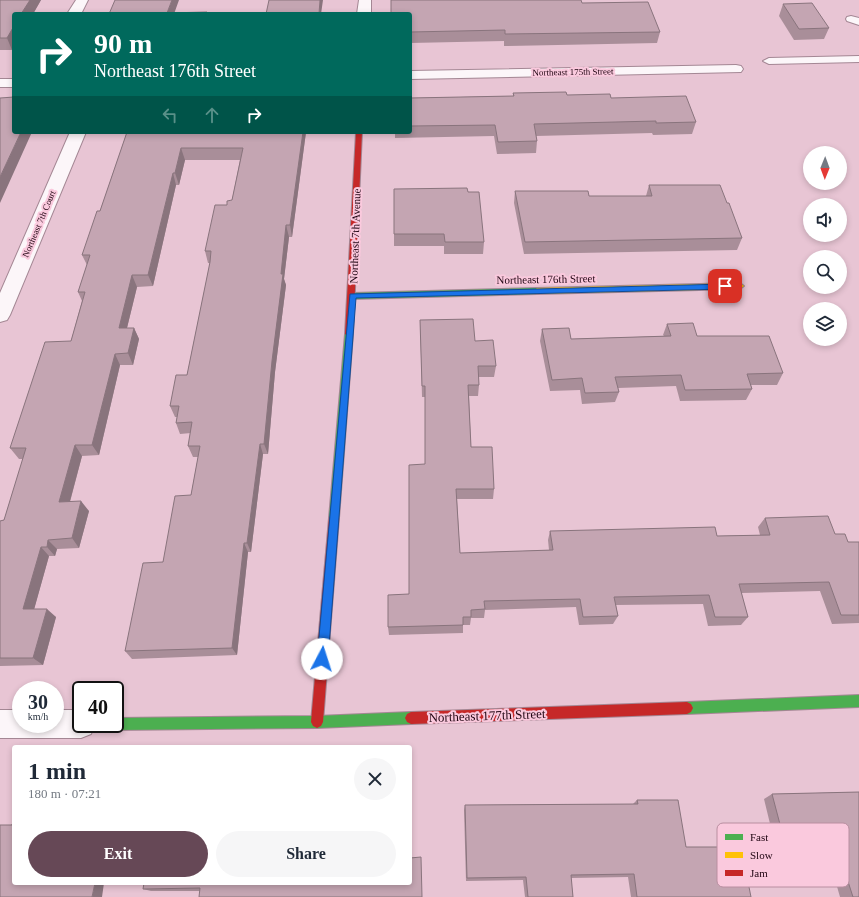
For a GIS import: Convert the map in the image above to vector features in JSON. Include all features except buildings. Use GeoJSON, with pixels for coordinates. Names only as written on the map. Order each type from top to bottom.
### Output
{"type":"FeatureCollection","features":[{"type":"Feature","properties":{"kind":"street"},"geometry":{"type":"LineString","coordinates":[[75,12],[82,0]]}},
{"type":"Feature","properties":{"kind":"street"},"geometry":{"type":"LineString","coordinates":[[364,12],[365,0]]}},
{"type":"Feature","properties":{"kind":"street","name":"Northeast 175th Street"},"geometry":{"type":"LineString","coordinates":[[412,75],[736,68]]}},
{"type":"Feature","properties":{"kind":"street"},"geometry":{"type":"LineString","coordinates":[[0,83],[12,83]]}},
{"type":"Feature","properties":{"kind":"street","name":"Northeast 7th Court"},"geometry":{"type":"LineString","coordinates":[[0,316],[77,134]]}},
{"type":"Feature","properties":{"kind":"street","name":"Northeast 7th Avenue"},"geometry":{"type":"LineString","coordinates":[[317,722],[352,296],[359,134]]}},
{"type":"Feature","properties":{"kind":"street","name":"Northeast 176th Street"},"geometry":{"type":"LineString","coordinates":[[352,296],[740,286]]}},
{"type":"Feature","properties":{"kind":"street","name":"Northeast 177th Street"},"geometry":{"type":"LineString","coordinates":[[124,724],[317,722],[859,701]]}},
{"type":"Feature","properties":{"kind":"street"},"geometry":{"type":"LineString","coordinates":[[0,724],[12,724]]}},
{"type":"Feature","properties":{"kind":"lane"},"geometry":{"type":"LineString","coordinates":[[769,61],[859,59]]}},
{"type":"Feature","properties":{"kind":"traffic: fast"},"geometry":{"type":"LineString","coordinates":[[352,296],[537,291]]}},
{"type":"Feature","properties":{"kind":"traffic: fast"},"geometry":{"type":"LineString","coordinates":[[334,518],[349,334]]}},
{"type":"Feature","properties":{"kind":"traffic: fast"},"geometry":{"type":"LineString","coordinates":[[687,708],[859,701]]}},
{"type":"Feature","properties":{"kind":"traffic: fast"},"geometry":{"type":"LineString","coordinates":[[124,724],[317,722],[411,718]]}},
{"type":"Feature","properties":{"kind":"traffic: slow"},"geometry":{"type":"LineString","coordinates":[[537,291],[740,286]]}},
{"type":"Feature","properties":{"kind":"traffic: jam"},"geometry":{"type":"LineString","coordinates":[[349,334],[359,134]]}},
{"type":"Feature","properties":{"kind":"traffic: jam"},"geometry":{"type":"LineString","coordinates":[[317,722],[334,518]]}},
{"type":"Feature","properties":{"kind":"traffic: jam"},"geometry":{"type":"LineString","coordinates":[[411,718],[687,708]]}},
{"type":"Feature","properties":{"kind":"route"},"geometry":{"type":"LineString","coordinates":[[322,659],[352,296],[725,286]]}}]}
